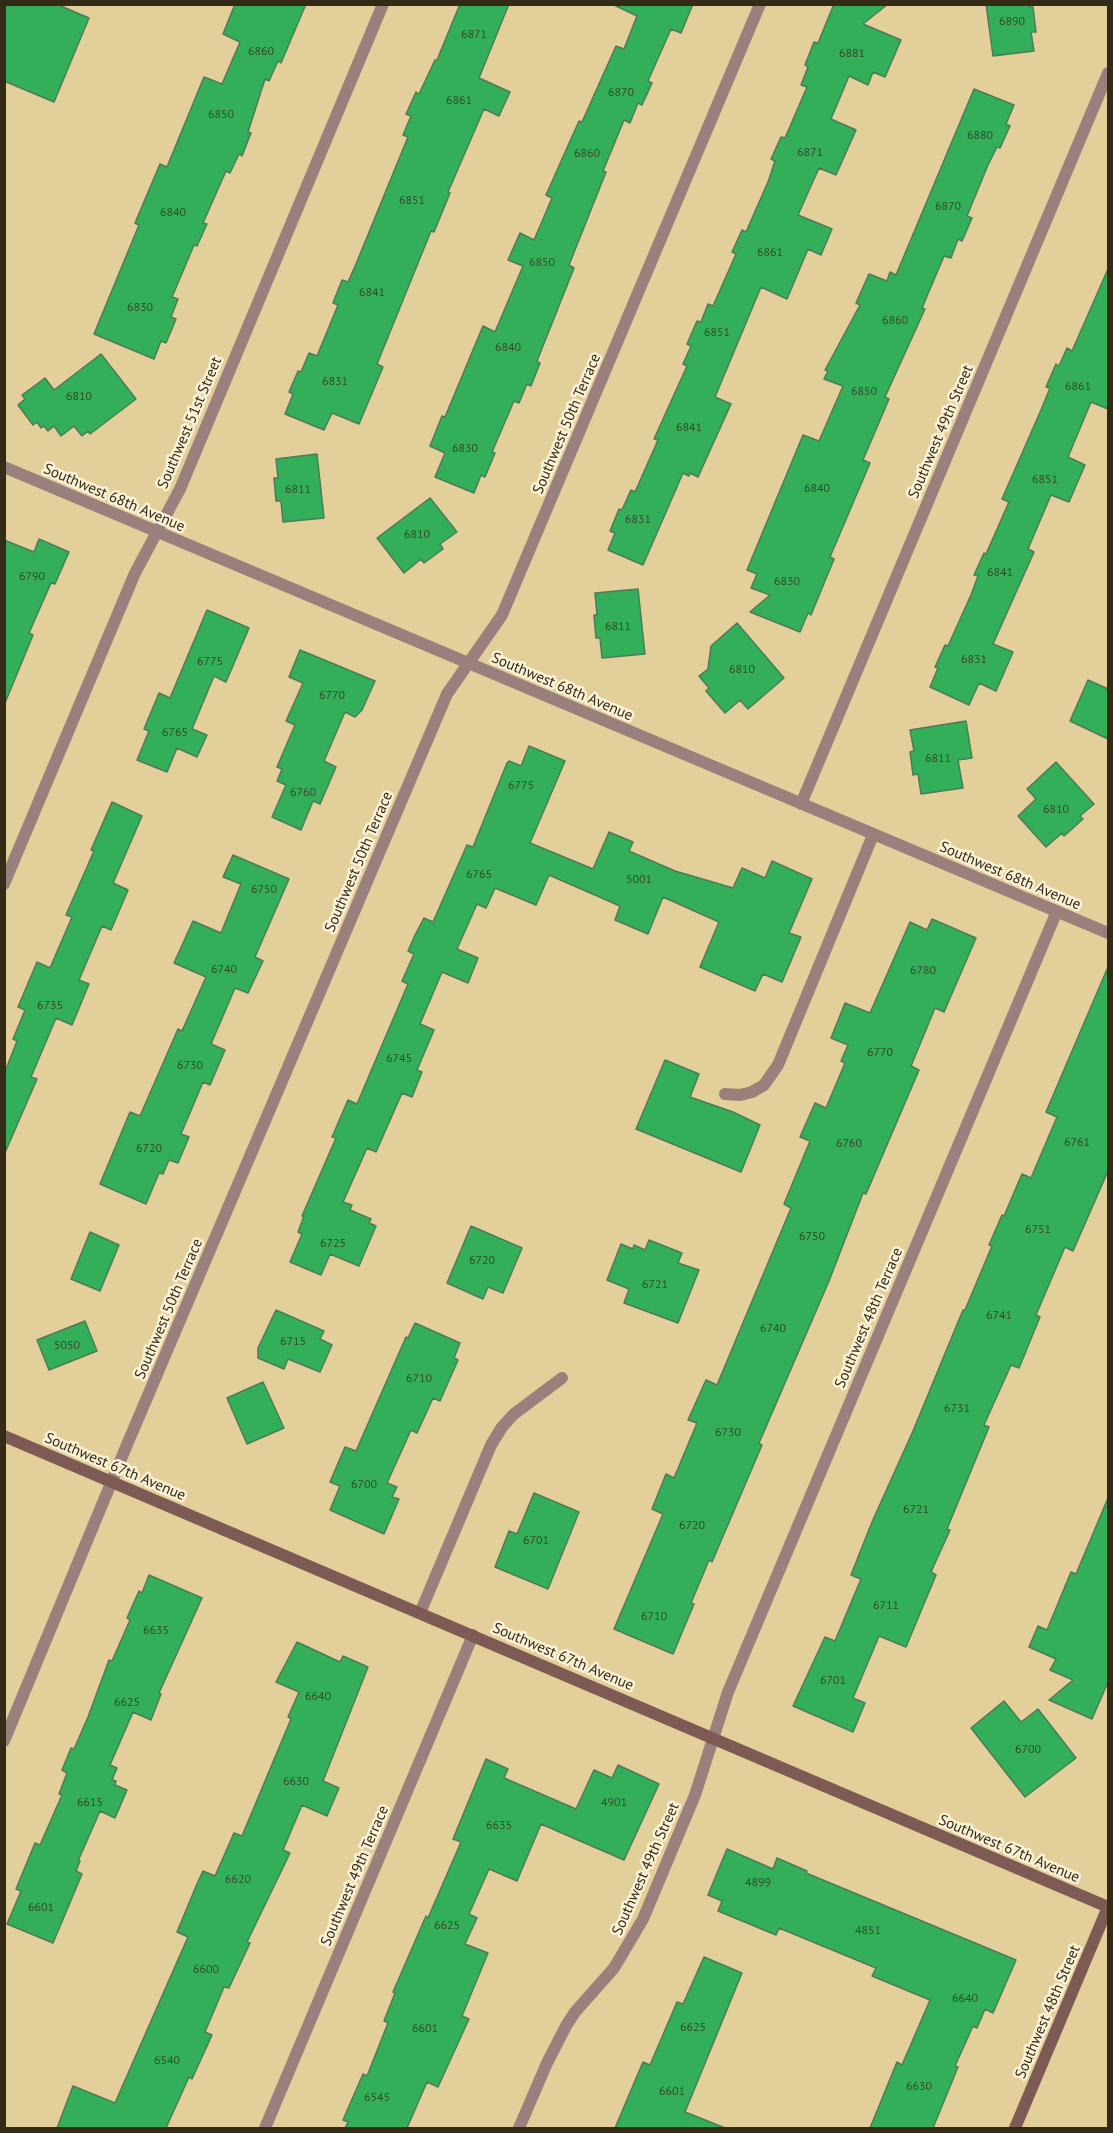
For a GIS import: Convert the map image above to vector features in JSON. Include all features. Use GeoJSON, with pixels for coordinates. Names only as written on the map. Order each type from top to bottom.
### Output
{"type":"FeatureCollection","features":[{"type":"Feature","properties":{"kind":"main road","name":"Southwest 67th Avenue"},"geometry":{"type":"LineString","coordinates":[[4,1436],[1108,1907]]}},
{"type":"Feature","properties":{"kind":"main road","name":"Southwest 48th Street"},"geometry":{"type":"LineString","coordinates":[[1015,2128],[1108,1907]]}},
{"type":"Feature","properties":{"kind":"street","name":"Southwest 51st Street"},"geometry":{"type":"LineString","coordinates":[[4,884],[135,573],[180,489],[383,4]]}},
{"type":"Feature","properties":{"kind":"street","name":"Southwest 50th Terrace"},"geometry":{"type":"LineString","coordinates":[[4,1741],[442,705],[447,694],[502,615],[760,4]]}},
{"type":"Feature","properties":{"kind":"street","name":"Southwest 49th Street"},"geometry":{"type":"LineString","coordinates":[[801,804],[1108,73]]}},
{"type":"Feature","properties":{"kind":"street","name":"Southwest 68th Avenue"},"geometry":{"type":"LineString","coordinates":[[4,467],[1108,933]]}},
{"type":"Feature","properties":{"kind":"street"},"geometry":{"type":"LineString","coordinates":[[725,1094],[740,1095],[752,1092],[764,1085],[778,1065],[873,835]]}},
{"type":"Feature","properties":{"kind":"street","name":"Southwest 48th Terrace"},"geometry":{"type":"LineString","coordinates":[[713,1738],[728,1692],[1057,911]]}},
{"type":"Feature","properties":{"kind":"street"},"geometry":{"type":"LineString","coordinates":[[420,1613],[491,1445],[502,1427],[514,1414],[562,1378]]}},
{"type":"Feature","properties":{"kind":"street","name":"Southwest 49th Terrace"},"geometry":{"type":"LineString","coordinates":[[265,2128],[473,1635]]}},
{"type":"Feature","properties":{"kind":"street","name":"Southwest 49th Street"},"geometry":{"type":"LineString","coordinates":[[519,2128],[566,2026],[575,2012],[614,1968],[639,1927],[695,1795],[713,1738]]}},
{"type":"Feature","properties":{"kind":"building"},"geometry":{"type":"Polygon","coordinates":[[[4,4],[56,4],[89,18],[54,102],[4,81],[4,4]]]}},
{"type":"Feature","properties":{"kind":"building"},"geometry":{"type":"Polygon","coordinates":[[[235,4],[306,4],[281,63],[278,61],[269,81],[265,79],[248,132],[251,133],[242,156],[239,154],[230,173],[226,171],[203,223],[207,224],[197,246],[194,245],[172,297],[178,299],[171,317],[176,319],[166,343],[161,341],[154,359],[94,334],[139,225],[135,223],[160,164],[167,167],[204,77],[222,84],[240,42],[223,34],[235,4]]]}},
{"type":"Feature","properties":{"kind":"building"},"geometry":{"type":"Polygon","coordinates":[[[460,4],[509,4],[479,78],[510,92],[499,116],[484,109],[377,364],[383,367],[359,424],[332,413],[324,430],[285,414],[293,394],[289,392],[309,353],[317,356],[338,305],[333,303],[342,280],[348,282],[408,137],[403,135],[411,116],[406,114],[416,92],[419,94],[437,60],[460,4]]]}},
{"type":"Feature","properties":{"kind":"building"},"geometry":{"type":"Polygon","coordinates":[[[612,4],[693,4],[681,33],[671,29],[648,81],[652,83],[642,105],[638,103],[630,123],[624,120],[569,265],[574,268],[537,361],[540,363],[531,386],[527,384],[519,403],[514,401],[492,452],[495,453],[485,477],[481,475],[474,493],[435,477],[445,453],[430,446],[442,416],[445,417],[483,326],[495,332],[523,266],[508,260],[520,233],[534,240],[552,198],[546,195],[579,121],[582,122],[616,46],[624,49],[637,16],[612,4]]]}},
{"type":"Feature","properties":{"kind":"building"},"geometry":{"type":"Polygon","coordinates":[[[834,4],[888,4],[863,24],[901,40],[885,77],[873,72],[868,85],[849,76],[831,119],[856,130],[836,175],[819,168],[798,215],[832,229],[821,255],[808,249],[787,299],[761,287],[715,397],[731,404],[698,477],[690,473],[689,476],[683,473],[643,565],[608,550],[615,533],[610,531],[619,509],[622,510],[631,490],[635,492],[658,440],[654,439],[687,366],[683,364],[691,346],[687,344],[697,321],[701,322],[708,304],[713,306],[736,254],[732,252],[742,230],[746,232],[768,182],[775,161],[771,159],[781,137],[785,138],[807,87],[801,85],[808,67],[805,65],[814,42],[818,43],[834,4]]]}},
{"type":"Feature","properties":{"kind":"building"},"geometry":{"type":"Polygon","coordinates":[[[986,4],[1029,4],[1029,7],[1033,7],[1036,32],[1031,32],[1034,51],[993,56],[986,4]]]}},
{"type":"Feature","properties":{"kind":"building"},"geometry":{"type":"Polygon","coordinates":[[[974,89],[1014,105],[1006,124],[1010,126],[1000,148],[997,147],[988,165],[967,216],[972,218],[962,241],[958,239],[951,258],[944,256],[922,308],[925,309],[885,397],[889,399],[863,460],[870,463],[830,557],[834,559],[811,615],[808,613],[800,632],[750,612],[770,595],[751,588],[757,574],[747,570],[803,435],[819,441],[843,386],[824,379],[828,371],[825,370],[860,305],[856,303],[869,274],[887,281],[890,272],[896,275],[974,89]]]}},
{"type":"Feature","properties":{"kind":"building"},"geometry":{"type":"Polygon","coordinates":[[[1108,269],[1108,409],[1091,402],[1068,457],[1085,465],[1069,502],[1051,495],[1028,549],[1034,552],[993,644],[1013,652],[996,691],[979,683],[969,705],[930,687],[938,668],[935,667],[945,645],[948,646],[971,595],[978,576],[974,575],[1009,502],[1002,499],[1050,388],[1046,387],[1056,364],[1059,366],[1067,348],[1072,351],[1108,269]]]}},
{"type":"Feature","properties":{"kind":"building"},"geometry":{"type":"Polygon","coordinates":[[[101,354],[136,399],[90,434],[88,431],[82,436],[74,426],[61,436],[54,426],[48,431],[44,426],[41,428],[37,422],[33,425],[18,405],[25,399],[22,395],[45,378],[54,390],[101,354]]]}},
{"type":"Feature","properties":{"kind":"building"},"geometry":{"type":"Polygon","coordinates":[[[317,454],[324,518],[283,522],[281,501],[276,501],[274,478],[278,478],[276,459],[317,454]]]}},
{"type":"Feature","properties":{"kind":"building"},"geometry":{"type":"Polygon","coordinates":[[[430,498],[457,532],[440,544],[443,549],[424,563],[421,559],[404,573],[377,538],[430,498]]]}},
{"type":"Feature","properties":{"kind":"building"},"geometry":{"type":"Polygon","coordinates":[[[39,539],[69,552],[55,584],[51,583],[29,633],[33,635],[5,703],[4,540],[34,552],[39,539]]]}},
{"type":"Feature","properties":{"kind":"building"},"geometry":{"type":"Polygon","coordinates":[[[638,589],[645,654],[602,658],[600,638],[596,638],[595,593],[638,589]]]}},
{"type":"Feature","properties":{"kind":"building"},"geometry":{"type":"Polygon","coordinates":[[[207,610],[249,628],[226,682],[214,676],[192,729],[207,735],[197,757],[177,748],[167,772],[137,760],[149,731],[144,729],[159,693],[170,698],[207,610]]]}},
{"type":"Feature","properties":{"kind":"building"},"geometry":{"type":"Polygon","coordinates":[[[737,623],[784,678],[748,709],[740,700],[725,713],[706,691],[709,688],[699,676],[708,669],[711,646],[737,623]]]}},
{"type":"Feature","properties":{"kind":"building"},"geometry":{"type":"Polygon","coordinates":[[[300,650],[375,681],[362,710],[355,717],[345,712],[324,761],[336,767],[320,804],[313,801],[301,830],[272,817],[286,785],[277,781],[282,769],[277,767],[295,725],[286,721],[303,683],[289,677],[300,650]]]}},
{"type":"Feature","properties":{"kind":"building"},"geometry":{"type":"Polygon","coordinates":[[[1088,680],[1108,689],[1108,739],[1070,721],[1088,680]]]}},
{"type":"Feature","properties":{"kind":"building"},"geometry":{"type":"Polygon","coordinates":[[[966,721],[972,758],[958,760],[963,788],[921,794],[918,774],[913,775],[910,752],[914,751],[910,730],[966,721]]]}},
{"type":"Feature","properties":{"kind":"building"},"geometry":{"type":"Polygon","coordinates":[[[529,746],[565,761],[530,843],[593,869],[609,832],[633,842],[629,851],[675,871],[733,888],[742,868],[765,878],[772,861],[812,879],[789,933],[801,937],[782,982],[763,974],[755,991],[700,967],[719,922],[663,897],[648,934],[615,920],[620,906],[549,875],[536,905],[495,888],[486,908],[477,904],[457,949],[478,958],[468,983],[442,972],[420,1024],[434,1030],[417,1070],[422,1072],[412,1097],[402,1093],[376,1152],[367,1148],[343,1202],[352,1205],[350,1210],[371,1219],[369,1223],[376,1226],[359,1266],[330,1254],[321,1275],[290,1262],[302,1234],[298,1232],[304,1216],[302,1216],[336,1138],[332,1137],[348,1100],[357,1104],[408,984],[402,981],[414,954],[408,951],[415,935],[424,918],[433,922],[467,845],[473,847],[507,763],[509,761],[521,766],[529,746]]]}},
{"type":"Feature","properties":{"kind":"building"},"geometry":{"type":"Polygon","coordinates":[[[1056,762],[1094,804],[1080,816],[1083,819],[1064,836],[1062,833],[1046,847],[1018,816],[1036,799],[1027,789],[1056,762]]]}},
{"type":"Feature","properties":{"kind":"building"},"geometry":{"type":"Polygon","coordinates":[[[112,802],[142,816],[113,883],[128,890],[111,930],[102,926],[79,980],[89,984],[72,1025],[56,1018],[31,1077],[37,1079],[4,1155],[4,1074],[17,1041],[13,1039],[25,1010],[18,1007],[37,962],[50,968],[72,917],[66,915],[94,851],[91,850],[112,802]]]}},
{"type":"Feature","properties":{"kind":"building"},"geometry":{"type":"Polygon","coordinates":[[[233,855],[289,879],[255,957],[263,961],[248,993],[235,988],[211,1044],[225,1050],[210,1085],[203,1082],[181,1134],[189,1137],[178,1163],[169,1160],[163,1174],[159,1173],[146,1204],[100,1184],[130,1112],[140,1116],[178,1029],[182,1031],[206,977],[174,963],[193,921],[221,933],[241,884],[223,877],[233,855]]]}},
{"type":"Feature","properties":{"kind":"building"},"geometry":{"type":"Polygon","coordinates":[[[932,919],[976,938],[944,1012],[935,1008],[911,1066],[919,1070],[866,1194],[863,1193],[829,1281],[759,1443],[762,1445],[712,1562],[709,1560],[691,1603],[694,1604],[673,1654],[614,1629],[663,1514],[652,1509],[666,1474],[674,1478],[697,1423],[688,1420],[706,1380],[717,1385],[791,1208],[784,1204],[810,1141],[800,1137],[815,1103],[826,1108],[845,1063],[841,1061],[848,1045],[831,1038],[845,1003],[870,1013],[910,922],[927,930],[932,919]]]}},
{"type":"Feature","properties":{"kind":"building"},"geometry":{"type":"Polygon","coordinates":[[[1108,967],[1108,1171],[1073,1251],[1065,1247],[1036,1315],[1040,1317],[1019,1368],[1011,1365],[984,1425],[989,1427],[947,1529],[950,1530],[931,1572],[936,1575],[906,1647],[879,1636],[853,1698],[865,1703],[853,1732],[793,1706],[825,1637],[835,1641],[861,1579],[851,1575],[872,1522],[963,1310],[965,1310],[992,1246],[989,1245],[1002,1215],[1004,1216],[1022,1174],[1031,1178],[1057,1117],[1046,1112],[1108,967]]]}},
{"type":"Feature","properties":{"kind":"building"},"geometry":{"type":"Polygon","coordinates":[[[665,1060],[699,1074],[690,1097],[733,1112],[760,1125],[741,1172],[636,1129],[665,1060]]]}},
{"type":"Feature","properties":{"kind":"building"},"geometry":{"type":"Polygon","coordinates":[[[471,1226],[522,1248],[503,1293],[488,1287],[483,1299],[447,1283],[471,1226]]]}},
{"type":"Feature","properties":{"kind":"building"},"geometry":{"type":"Polygon","coordinates":[[[90,1232],[119,1245],[100,1291],[71,1279],[90,1232]]]}},
{"type":"Feature","properties":{"kind":"building"},"geometry":{"type":"Polygon","coordinates":[[[649,1240],[682,1253],[678,1263],[699,1270],[678,1323],[624,1303],[629,1289],[607,1280],[621,1244],[633,1249],[634,1245],[645,1250],[649,1240]]]}},
{"type":"Feature","properties":{"kind":"building"},"geometry":{"type":"Polygon","coordinates":[[[276,1310],[324,1331],[320,1339],[332,1345],[320,1372],[288,1359],[284,1369],[258,1358],[258,1348],[276,1310]]]}},
{"type":"Feature","properties":{"kind":"building"},"geometry":{"type":"Polygon","coordinates":[[[85,1321],[97,1351],[49,1370],[37,1340],[85,1321]]]}},
{"type":"Feature","properties":{"kind":"building"},"geometry":{"type":"Polygon","coordinates":[[[415,1323],[460,1343],[454,1358],[458,1360],[440,1401],[433,1398],[417,1433],[411,1430],[387,1483],[397,1487],[392,1497],[399,1499],[384,1534],[330,1510],[340,1486],[330,1482],[345,1447],[356,1451],[406,1337],[408,1338],[415,1323]]]}},
{"type":"Feature","properties":{"kind":"building"},"geometry":{"type":"Polygon","coordinates":[[[263,1382],[284,1428],[247,1444],[227,1398],[263,1382]]]}},
{"type":"Feature","properties":{"kind":"building"},"geometry":{"type":"Polygon","coordinates":[[[534,1493],[579,1512],[548,1589],[495,1567],[509,1531],[517,1534],[534,1493]]]}},
{"type":"Feature","properties":{"kind":"building"},"geometry":{"type":"Polygon","coordinates":[[[1108,1498],[1108,1682],[1092,1719],[1049,1700],[1073,1680],[1050,1670],[1056,1659],[1029,1647],[1038,1626],[1047,1630],[1071,1572],[1076,1574],[1108,1498]]]}},
{"type":"Feature","properties":{"kind":"building"},"geometry":{"type":"Polygon","coordinates":[[[149,1575],[202,1598],[159,1693],[161,1694],[151,1720],[133,1712],[110,1765],[117,1768],[112,1780],[116,1781],[115,1785],[127,1790],[115,1818],[100,1811],[78,1861],[80,1861],[76,1871],[82,1874],[53,1943],[7,1924],[21,1891],[16,1889],[35,1843],[40,1845],[62,1795],[59,1794],[67,1773],[62,1770],[88,1717],[109,1660],[112,1661],[130,1620],[127,1618],[139,1591],[142,1593],[149,1575]]]}},
{"type":"Feature","properties":{"kind":"building"},"geometry":{"type":"Polygon","coordinates":[[[297,1642],[340,1662],[343,1656],[368,1667],[323,1781],[339,1788],[327,1816],[302,1805],[283,1850],[290,1853],[247,1942],[250,1943],[229,1988],[224,1987],[205,2032],[212,2035],[192,2079],[189,2077],[166,2128],[57,2128],[73,2086],[115,2103],[188,1937],[177,1932],[197,1884],[203,1871],[215,1876],[234,1833],[242,1836],[291,1719],[288,1717],[299,1692],[276,1682],[297,1642]]]}},
{"type":"Feature","properties":{"kind":"building"},"geometry":{"type":"Polygon","coordinates":[[[1004,1701],[1021,1722],[1038,1709],[1076,1758],[1025,1797],[971,1728],[1004,1701]]]}},
{"type":"Feature","properties":{"kind":"building"},"geometry":{"type":"Polygon","coordinates":[[[486,1759],[508,1769],[504,1778],[576,1809],[594,1770],[612,1778],[618,1765],[659,1784],[624,1860],[541,1824],[517,1881],[489,1869],[469,1914],[477,1918],[465,1944],[488,1953],[462,2016],[469,2019],[438,2087],[427,2082],[407,2128],[345,2128],[348,2122],[343,2120],[363,2074],[367,2076],[388,2023],[384,2021],[395,1993],[393,1992],[461,1842],[453,1839],[486,1759]]]}},
{"type":"Feature","properties":{"kind":"building"},"geometry":{"type":"Polygon","coordinates":[[[727,1849],[773,1869],[777,1858],[807,1871],[806,1873],[1016,1960],[993,2013],[985,2009],[977,2028],[973,2026],[955,2066],[958,2067],[933,2128],[870,2128],[897,2062],[902,2065],[930,2000],[872,1976],[876,1968],[779,1928],[776,1935],[718,1911],[722,1901],[708,1895],[727,1849]]]}},
{"type":"Feature","properties":{"kind":"building"},"geometry":{"type":"Polygon","coordinates":[[[704,1957],[742,1973],[685,2112],[725,2128],[615,2128],[643,2062],[650,2065],[677,2002],[683,2004],[704,1957]]]}}]}
